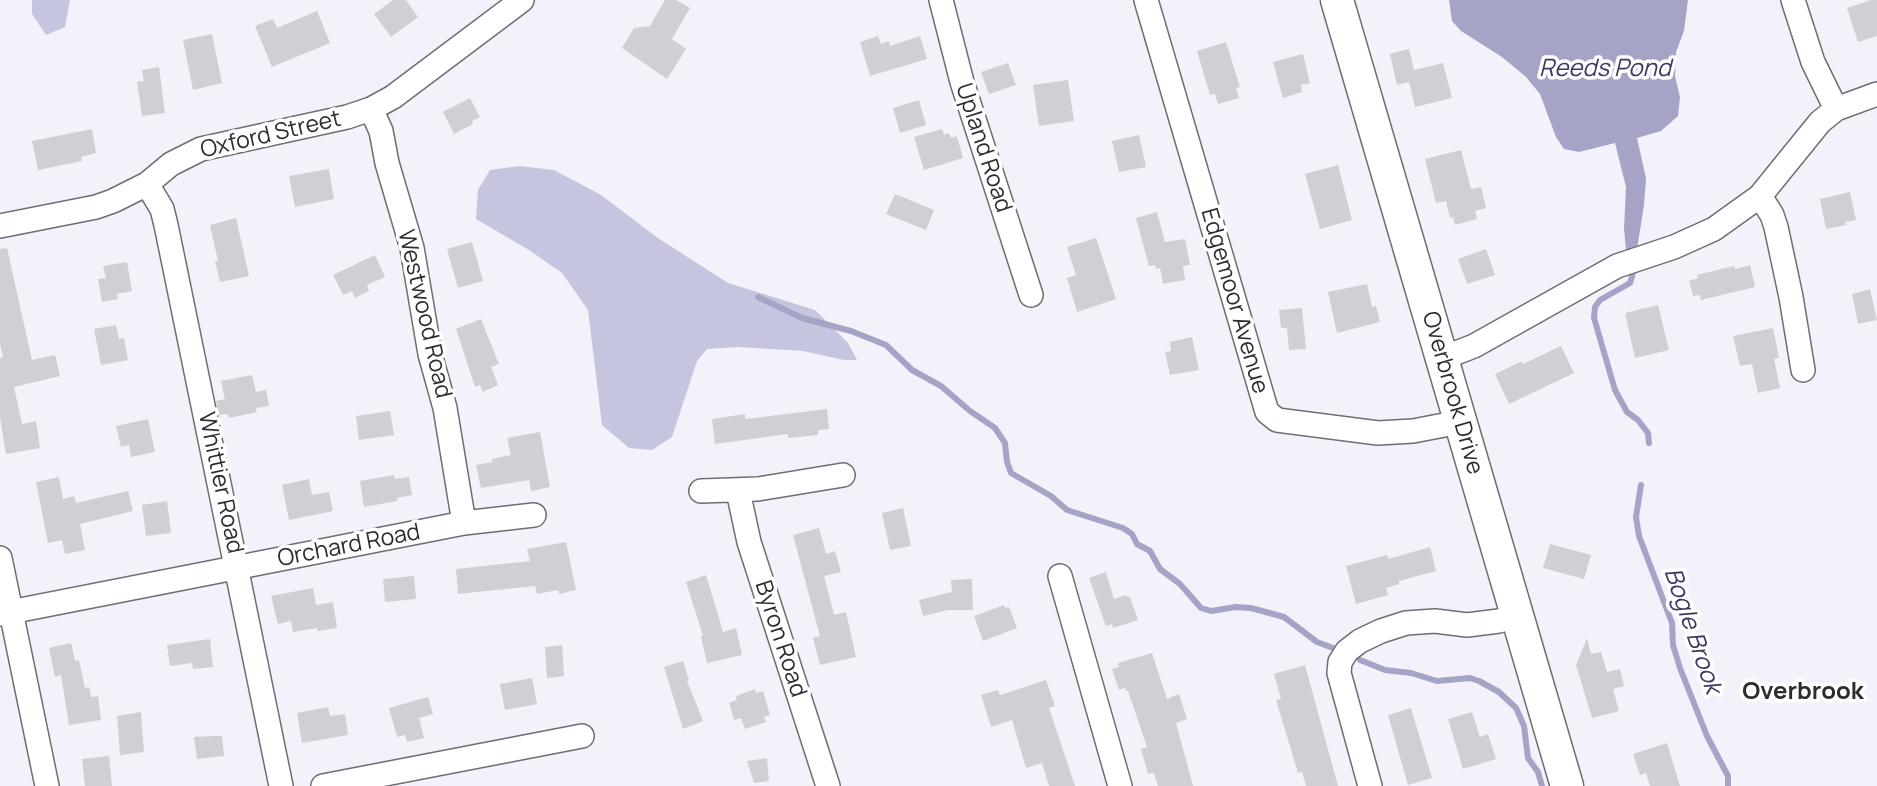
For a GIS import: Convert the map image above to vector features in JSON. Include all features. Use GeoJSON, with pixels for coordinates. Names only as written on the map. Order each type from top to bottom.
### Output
{"type":"FeatureCollection","features":[{"type":"Feature","properties":{"kind":"street","name":"Oxford Street"},"geometry":{"type":"LineString","coordinates":[[0,226],[96,206],[129,194],[147,184],[171,164],[201,149],[348,117],[371,109],[393,97],[522,0]]}},
{"type":"Feature","properties":{"kind":"street","name":"Upland Road"},"geometry":{"type":"LineString","coordinates":[[941,0],[962,82],[1031,295]]}},
{"type":"Feature","properties":{"kind":"street","name":"Edgemoor Avenue"},"geometry":{"type":"LineString","coordinates":[[1146,0],[1267,412],[1278,420],[1378,433],[1413,431],[1460,422]]}},
{"type":"Feature","properties":{"kind":"street","name":"Overbrook Drive"},"geometry":{"type":"LineString","coordinates":[[1337,0],[1567,786]]}},
{"type":"Feature","properties":{"kind":"street"},"geometry":{"type":"LineString","coordinates":[[1793,0],[1813,62],[1836,109]]}},
{"type":"Feature","properties":{"kind":"street"},"geometry":{"type":"LineString","coordinates":[[1443,358],[1474,346],[1610,270],[1714,229],[1760,196],[1806,138],[1836,109],[1877,94]]}},
{"type":"Feature","properties":{"kind":"street","name":"Westwood Road"},"geometry":{"type":"LineString","coordinates":[[371,109],[381,131],[390,176],[411,248],[430,354],[445,408],[464,523]]}},
{"type":"Feature","properties":{"kind":"street","name":"Whittier Road"},"geometry":{"type":"LineString","coordinates":[[147,184],[159,202],[166,225],[281,786]]}},
{"type":"Feature","properties":{"kind":"street"},"geometry":{"type":"LineString","coordinates":[[1760,196],[1776,227],[1797,326],[1803,370]]}},
{"type":"Feature","properties":{"kind":"street"},"geometry":{"type":"LineString","coordinates":[[701,491],[774,487],[843,475]]}},
{"type":"Feature","properties":{"kind":"street","name":"Byron Road"},"geometry":{"type":"LineString","coordinates":[[738,491],[749,542],[828,786]]}},
{"type":"Feature","properties":{"kind":"street","name":"Orchard Road"},"geometry":{"type":"LineString","coordinates":[[5,613],[464,523],[534,515]]}},
{"type":"Feature","properties":{"kind":"street"},"geometry":{"type":"LineString","coordinates":[[0,558],[5,613],[47,786]]}},
{"type":"Feature","properties":{"kind":"street"},"geometry":{"type":"LineString","coordinates":[[1060,576],[1119,786]]}},
{"type":"Feature","properties":{"kind":"street"},"geometry":{"type":"LineString","coordinates":[[1370,786],[1339,673],[1340,662],[1347,651],[1381,631],[1406,623],[1435,621],[1467,625],[1499,621],[1517,615]]}},
{"type":"Feature","properties":{"kind":"street"},"geometry":{"type":"LineString","coordinates":[[323,786],[582,736]]}},
{"type":"Feature","properties":{"kind":"shaded area"},"geometry":{"type":"Polygon","coordinates":[[[32,0],[70,0],[65,27],[46,35],[32,14],[32,0]]]}},
{"type":"Feature","properties":{"kind":"shaded area"},"geometry":{"type":"Polygon","coordinates":[[[519,166],[554,170],[601,195],[658,238],[728,283],[815,310],[848,343],[857,360],[844,360],[803,351],[738,347],[707,349],[697,361],[672,437],[652,450],[629,448],[602,425],[588,310],[562,273],[476,219],[478,190],[490,170],[519,166]]]}},
{"type":"Feature","properties":{"kind":"water","name":"Reeds Pond"},"geometry":{"type":"Polygon","coordinates":[[[1449,0],[1688,0],[1684,31],[1676,52],[1675,76],[1680,97],[1678,116],[1661,131],[1637,138],[1646,178],[1637,249],[1626,251],[1626,187],[1615,143],[1579,152],[1564,149],[1556,137],[1540,94],[1526,77],[1502,57],[1461,31],[1452,21],[1449,0]]]}},
{"type":"Feature","properties":{"kind":"building"},"geometry":{"type":"Polygon","coordinates":[[[393,0],[406,0],[418,17],[391,37],[374,14],[393,0]]]}},
{"type":"Feature","properties":{"kind":"building"},"geometry":{"type":"Polygon","coordinates":[[[665,0],[676,0],[690,8],[672,39],[686,49],[667,79],[622,48],[634,28],[650,26],[665,0]]]}},
{"type":"Feature","properties":{"kind":"building"},"geometry":{"type":"Polygon","coordinates":[[[1877,0],[1877,36],[1858,42],[1847,8],[1877,0]]]}},
{"type":"Feature","properties":{"kind":"building"},"geometry":{"type":"Polygon","coordinates":[[[317,11],[330,43],[272,67],[255,26],[273,19],[277,28],[317,11]]]}},
{"type":"Feature","properties":{"kind":"building"},"geometry":{"type":"Polygon","coordinates":[[[212,34],[222,83],[193,90],[183,40],[212,34]]]}},
{"type":"Feature","properties":{"kind":"building"},"geometry":{"type":"Polygon","coordinates":[[[878,36],[881,44],[889,41],[890,46],[920,36],[927,59],[870,76],[860,42],[878,36]]]}},
{"type":"Feature","properties":{"kind":"building"},"geometry":{"type":"Polygon","coordinates":[[[1226,42],[1240,87],[1236,88],[1239,98],[1218,104],[1215,94],[1210,95],[1197,51],[1226,42]]]}},
{"type":"Feature","properties":{"kind":"building"},"geometry":{"type":"Polygon","coordinates":[[[1409,49],[1414,70],[1443,63],[1452,98],[1415,107],[1409,82],[1397,85],[1390,54],[1409,49]]]}},
{"type":"Feature","properties":{"kind":"building"},"geometry":{"type":"Polygon","coordinates":[[[1303,54],[1310,83],[1301,85],[1302,92],[1283,98],[1273,62],[1303,54]]]}},
{"type":"Feature","properties":{"kind":"building"},"geometry":{"type":"Polygon","coordinates":[[[1008,63],[1016,85],[989,94],[981,72],[1008,63]]]}},
{"type":"Feature","properties":{"kind":"building"},"geometry":{"type":"Polygon","coordinates":[[[159,67],[165,113],[142,116],[137,82],[144,81],[142,70],[159,67]]]}},
{"type":"Feature","properties":{"kind":"building"},"geometry":{"type":"Polygon","coordinates":[[[1068,80],[1074,121],[1039,126],[1033,85],[1068,80]]]}},
{"type":"Feature","properties":{"kind":"building"},"geometry":{"type":"Polygon","coordinates":[[[470,98],[480,117],[454,134],[443,112],[470,98]]]}},
{"type":"Feature","properties":{"kind":"building"},"geometry":{"type":"Polygon","coordinates":[[[919,100],[926,125],[900,133],[893,108],[919,100]]]}},
{"type":"Feature","properties":{"kind":"building"},"geometry":{"type":"Polygon","coordinates":[[[92,129],[96,153],[81,157],[82,161],[38,170],[32,141],[92,129]]]}},
{"type":"Feature","properties":{"kind":"building"},"geometry":{"type":"Polygon","coordinates":[[[942,129],[944,135],[949,133],[951,138],[957,136],[963,158],[924,170],[914,137],[942,129]]]}},
{"type":"Feature","properties":{"kind":"building"},"geometry":{"type":"Polygon","coordinates":[[[1139,135],[1146,167],[1119,172],[1112,141],[1139,135]]]}},
{"type":"Feature","properties":{"kind":"building"},"geometry":{"type":"Polygon","coordinates":[[[1461,150],[1471,189],[1481,187],[1486,208],[1475,211],[1477,219],[1455,225],[1453,217],[1450,218],[1446,201],[1436,203],[1425,159],[1461,150]]]}},
{"type":"Feature","properties":{"kind":"building"},"geometry":{"type":"Polygon","coordinates":[[[1338,165],[1352,220],[1320,229],[1305,174],[1338,165]]]}},
{"type":"Feature","properties":{"kind":"building"},"geometry":{"type":"Polygon","coordinates":[[[329,169],[334,199],[295,207],[289,176],[329,169]]]}},
{"type":"Feature","properties":{"kind":"building"},"geometry":{"type":"Polygon","coordinates":[[[1850,192],[1856,220],[1826,229],[1820,199],[1850,192]]]}},
{"type":"Feature","properties":{"kind":"building"},"geometry":{"type":"Polygon","coordinates":[[[895,194],[934,210],[926,230],[886,214],[895,194]]]}},
{"type":"Feature","properties":{"kind":"building"},"geometry":{"type":"Polygon","coordinates":[[[1157,212],[1165,242],[1185,239],[1190,265],[1183,266],[1185,280],[1163,284],[1160,268],[1149,266],[1136,218],[1157,212]]]}},
{"type":"Feature","properties":{"kind":"building"},"geometry":{"type":"Polygon","coordinates":[[[236,218],[249,276],[220,282],[210,225],[236,218]]]}},
{"type":"Feature","properties":{"kind":"building"},"geometry":{"type":"Polygon","coordinates":[[[1096,238],[1116,299],[1077,312],[1067,278],[1076,275],[1067,247],[1096,238]]]}},
{"type":"Feature","properties":{"kind":"building"},"geometry":{"type":"Polygon","coordinates":[[[472,242],[483,281],[458,288],[447,249],[472,242]]]}},
{"type":"Feature","properties":{"kind":"building"},"geometry":{"type":"Polygon","coordinates":[[[7,248],[32,360],[55,355],[60,376],[14,387],[22,424],[36,421],[40,448],[6,454],[0,417],[0,358],[3,357],[0,344],[0,249],[7,248]]]}},
{"type":"Feature","properties":{"kind":"building"},"geometry":{"type":"Polygon","coordinates":[[[1486,249],[1495,275],[1467,284],[1458,259],[1486,249]]]}},
{"type":"Feature","properties":{"kind":"building"},"geometry":{"type":"Polygon","coordinates":[[[375,255],[385,277],[367,285],[369,291],[355,298],[352,291],[343,295],[333,275],[375,255]]]}},
{"type":"Feature","properties":{"kind":"building"},"geometry":{"type":"Polygon","coordinates":[[[127,262],[132,291],[117,294],[118,299],[102,302],[98,279],[106,278],[103,266],[127,262]]]}},
{"type":"Feature","properties":{"kind":"building"},"geometry":{"type":"Polygon","coordinates":[[[1750,265],[1755,287],[1701,300],[1700,295],[1693,296],[1689,281],[1698,278],[1697,275],[1750,265]]]}},
{"type":"Feature","properties":{"kind":"building"},"geometry":{"type":"Polygon","coordinates":[[[1367,284],[1372,307],[1376,306],[1380,322],[1337,333],[1328,292],[1367,284]]]}},
{"type":"Feature","properties":{"kind":"building"},"geometry":{"type":"Polygon","coordinates":[[[1870,289],[1877,320],[1858,324],[1852,294],[1870,289]]]}},
{"type":"Feature","properties":{"kind":"building"},"geometry":{"type":"Polygon","coordinates":[[[1658,305],[1669,350],[1635,358],[1625,313],[1658,305]]]}},
{"type":"Feature","properties":{"kind":"building"},"geometry":{"type":"Polygon","coordinates":[[[1302,308],[1306,349],[1289,350],[1287,328],[1281,328],[1279,310],[1302,308]]]}},
{"type":"Feature","properties":{"kind":"building"},"geometry":{"type":"Polygon","coordinates":[[[481,319],[499,364],[491,367],[498,385],[483,392],[480,385],[475,387],[456,329],[481,319]]]}},
{"type":"Feature","properties":{"kind":"building"},"geometry":{"type":"Polygon","coordinates":[[[116,325],[119,339],[124,338],[128,360],[101,365],[94,329],[116,325]]]}},
{"type":"Feature","properties":{"kind":"building"},"geometry":{"type":"Polygon","coordinates":[[[1773,328],[1779,358],[1774,359],[1780,388],[1758,393],[1752,364],[1740,366],[1733,336],[1773,328]]]}},
{"type":"Feature","properties":{"kind":"building"},"geometry":{"type":"Polygon","coordinates":[[[1192,337],[1199,370],[1170,375],[1165,352],[1171,351],[1170,342],[1192,337]]]}},
{"type":"Feature","properties":{"kind":"building"},"geometry":{"type":"Polygon","coordinates":[[[1561,346],[1574,373],[1509,404],[1495,374],[1561,346]]]}},
{"type":"Feature","properties":{"kind":"building"},"geometry":{"type":"Polygon","coordinates":[[[252,375],[256,392],[266,390],[269,406],[256,408],[257,412],[229,418],[228,414],[219,415],[216,401],[225,399],[221,381],[252,375]]]}},
{"type":"Feature","properties":{"kind":"building"},"geometry":{"type":"Polygon","coordinates":[[[827,409],[829,429],[818,430],[818,435],[788,438],[788,434],[715,444],[712,419],[745,414],[745,419],[827,409]]]}},
{"type":"Feature","properties":{"kind":"building"},"geometry":{"type":"Polygon","coordinates":[[[390,411],[394,435],[359,440],[356,416],[390,411]]]}},
{"type":"Feature","properties":{"kind":"building"},"geometry":{"type":"Polygon","coordinates":[[[148,419],[155,452],[131,457],[129,445],[121,447],[116,426],[148,419]]]}},
{"type":"Feature","properties":{"kind":"building"},"geometry":{"type":"Polygon","coordinates":[[[540,432],[550,487],[531,491],[529,480],[481,488],[476,465],[511,455],[507,438],[540,432]]]}},
{"type":"Feature","properties":{"kind":"building"},"geometry":{"type":"Polygon","coordinates":[[[394,475],[395,479],[409,477],[412,495],[397,498],[397,501],[364,507],[360,481],[394,475]]]}},
{"type":"Feature","properties":{"kind":"building"},"geometry":{"type":"Polygon","coordinates":[[[59,477],[63,499],[74,496],[76,503],[128,491],[133,511],[80,524],[85,550],[65,554],[62,540],[48,543],[36,482],[59,477]]]}},
{"type":"Feature","properties":{"kind":"building"},"geometry":{"type":"Polygon","coordinates":[[[309,479],[312,495],[329,492],[333,511],[289,520],[282,485],[309,479]]]}},
{"type":"Feature","properties":{"kind":"building"},"geometry":{"type":"Polygon","coordinates":[[[167,501],[171,533],[146,536],[142,505],[167,501]]]}},
{"type":"Feature","properties":{"kind":"building"},"geometry":{"type":"Polygon","coordinates":[[[903,508],[911,546],[890,550],[882,513],[903,508]]]}},
{"type":"Feature","properties":{"kind":"building"},"geometry":{"type":"Polygon","coordinates":[[[819,528],[826,554],[835,551],[841,572],[824,576],[834,615],[846,612],[856,657],[820,665],[813,638],[820,636],[793,535],[819,528]]]}},
{"type":"Feature","properties":{"kind":"building"},"geometry":{"type":"Polygon","coordinates":[[[566,542],[576,590],[559,594],[558,590],[537,594],[535,586],[458,594],[456,569],[530,561],[527,549],[566,542]]]}},
{"type":"Feature","properties":{"kind":"building"},"geometry":{"type":"Polygon","coordinates":[[[1550,544],[1591,555],[1584,579],[1543,568],[1550,544]]]}},
{"type":"Feature","properties":{"kind":"building"},"geometry":{"type":"Polygon","coordinates":[[[1430,547],[1436,571],[1399,581],[1399,584],[1386,588],[1388,595],[1356,604],[1346,566],[1387,555],[1388,559],[1430,547]]]}},
{"type":"Feature","properties":{"kind":"building"},"geometry":{"type":"Polygon","coordinates":[[[1106,572],[1114,599],[1126,595],[1130,597],[1138,620],[1113,628],[1112,624],[1106,626],[1089,578],[1106,572]]]}},
{"type":"Feature","properties":{"kind":"building"},"geometry":{"type":"Polygon","coordinates":[[[706,575],[723,632],[736,628],[742,655],[707,663],[701,637],[703,636],[686,582],[706,575]]]}},
{"type":"Feature","properties":{"kind":"building"},"geometry":{"type":"Polygon","coordinates":[[[414,576],[416,599],[385,602],[383,579],[414,576]]]}},
{"type":"Feature","properties":{"kind":"building"},"geometry":{"type":"Polygon","coordinates":[[[972,579],[973,610],[948,610],[923,616],[919,600],[952,592],[951,580],[972,579]]]}},
{"type":"Feature","properties":{"kind":"building"},"geometry":{"type":"Polygon","coordinates":[[[313,588],[316,605],[333,602],[337,628],[293,632],[291,621],[278,624],[271,596],[313,588]]]}},
{"type":"Feature","properties":{"kind":"building"},"geometry":{"type":"Polygon","coordinates":[[[1004,605],[1005,608],[1009,607],[1017,628],[983,641],[974,616],[1004,605]]]}},
{"type":"Feature","properties":{"kind":"building"},"geometry":{"type":"Polygon","coordinates":[[[1587,638],[1591,654],[1601,652],[1607,672],[1620,669],[1624,686],[1613,689],[1619,711],[1592,718],[1576,665],[1587,638]]]}},
{"type":"Feature","properties":{"kind":"building"},"geometry":{"type":"Polygon","coordinates":[[[210,639],[213,667],[193,669],[192,663],[170,666],[167,645],[210,639]]]}},
{"type":"Feature","properties":{"kind":"building"},"geometry":{"type":"Polygon","coordinates":[[[71,643],[75,661],[79,660],[85,688],[89,687],[91,697],[98,696],[101,720],[69,725],[61,675],[55,677],[49,648],[71,643]]]}},
{"type":"Feature","properties":{"kind":"building"},"geometry":{"type":"Polygon","coordinates":[[[562,645],[564,676],[547,678],[545,647],[562,645]]]}},
{"type":"Feature","properties":{"kind":"building"},"geometry":{"type":"Polygon","coordinates":[[[1152,653],[1167,699],[1179,694],[1187,719],[1176,723],[1193,786],[1158,786],[1154,773],[1148,774],[1141,749],[1147,747],[1128,691],[1125,688],[1119,690],[1112,669],[1119,667],[1118,663],[1152,653]]]}},
{"type":"Feature","properties":{"kind":"building"},"geometry":{"type":"Polygon","coordinates":[[[683,661],[689,680],[687,681],[703,721],[683,729],[664,667],[683,661]]]}},
{"type":"Feature","properties":{"kind":"building"},"geometry":{"type":"Polygon","coordinates":[[[1305,665],[1338,786],[1306,786],[1302,772],[1298,773],[1276,700],[1281,699],[1274,674],[1305,665]]]}},
{"type":"Feature","properties":{"kind":"building"},"geometry":{"type":"Polygon","coordinates":[[[532,678],[537,704],[505,710],[500,684],[532,678]]]}},
{"type":"Feature","properties":{"kind":"building"},"geometry":{"type":"Polygon","coordinates":[[[1046,680],[1055,706],[1049,708],[1075,786],[1049,786],[1042,763],[1026,768],[1012,720],[991,727],[981,695],[998,690],[1000,695],[1046,680]]]}},
{"type":"Feature","properties":{"kind":"building"},"geometry":{"type":"Polygon","coordinates":[[[755,689],[756,693],[763,691],[770,715],[764,717],[766,722],[745,729],[741,718],[734,720],[729,703],[737,700],[736,696],[755,689]]]}},
{"type":"Feature","properties":{"kind":"building"},"geometry":{"type":"Polygon","coordinates":[[[428,697],[433,714],[419,718],[424,738],[407,742],[405,735],[397,737],[389,708],[428,697]]]}},
{"type":"Feature","properties":{"kind":"building"},"geometry":{"type":"Polygon","coordinates":[[[328,707],[330,716],[345,714],[348,735],[302,743],[297,713],[328,707]]]}},
{"type":"Feature","properties":{"kind":"building"},"geometry":{"type":"Polygon","coordinates":[[[1411,708],[1432,778],[1408,785],[1388,715],[1411,708]]]}},
{"type":"Feature","properties":{"kind":"building"},"geometry":{"type":"Polygon","coordinates":[[[141,712],[144,752],[120,755],[117,716],[141,712]]]}},
{"type":"Feature","properties":{"kind":"building"},"geometry":{"type":"Polygon","coordinates":[[[1472,712],[1480,737],[1488,734],[1496,759],[1463,769],[1448,719],[1472,712]]]}},
{"type":"Feature","properties":{"kind":"building"},"geometry":{"type":"Polygon","coordinates":[[[222,736],[224,756],[197,759],[194,737],[222,736]]]}},
{"type":"Feature","properties":{"kind":"building"},"geometry":{"type":"Polygon","coordinates":[[[1667,743],[1680,786],[1650,786],[1646,773],[1640,775],[1633,754],[1667,743]]]}},
{"type":"Feature","properties":{"kind":"building"},"geometry":{"type":"Polygon","coordinates":[[[109,756],[112,786],[85,786],[82,759],[109,756]]]}},
{"type":"Feature","properties":{"kind":"building"},"geometry":{"type":"Polygon","coordinates":[[[767,758],[769,781],[754,783],[747,761],[767,758]]]}},
{"type":"Feature","properties":{"kind":"waterway","name":"Bogle Brook"},"geometry":{"type":"LineString","coordinates":[[1633,273],[1630,283],[1600,300],[1595,307],[1594,318],[1615,390],[1627,412],[1638,420],[1648,433],[1649,443]]}},
{"type":"Feature","properties":{"kind":"waterway"},"geometry":{"type":"LineString","coordinates":[[758,297],[802,318],[851,331],[886,345],[912,370],[941,386],[995,428],[1005,443],[1011,473],[1051,496],[1067,510],[1123,528],[1132,534],[1137,544],[1150,551],[1160,569],[1180,584],[1201,608],[1211,611],[1236,607],[1251,608],[1284,617],[1317,642],[1333,648]]}},
{"type":"Feature","properties":{"kind":"waterway","name":"Bogle Brook"},"geometry":{"type":"LineString","coordinates":[[1641,485],[1636,517],[1639,536],[1672,623],[1673,645],[1680,668],[1707,736],[1728,776],[1728,786]]}},
{"type":"Feature","properties":{"kind":"waterway"},"geometry":{"type":"LineString","coordinates":[[1360,660],[1385,670],[1411,673],[1437,681],[1470,678],[1499,692],[1516,708],[1524,726],[1528,758],[1538,772],[1542,786]]}},
{"type":"Feature","properties":{"kind":"district","name":"Overbrook"},"geometry":{"type":"Point","coordinates":[1803,692]}}]}
